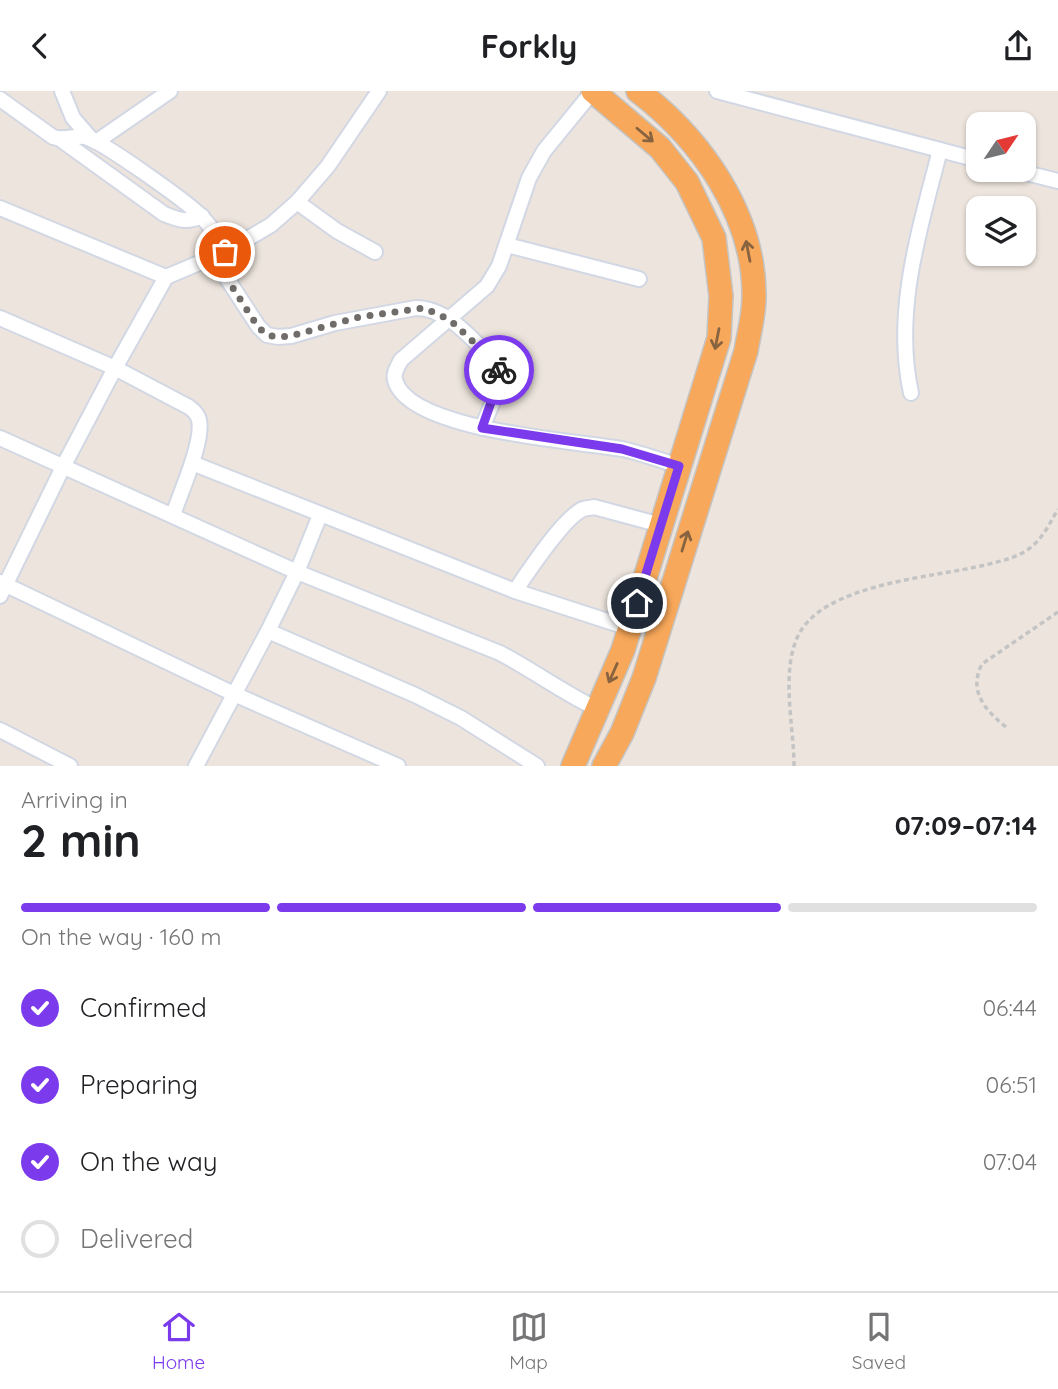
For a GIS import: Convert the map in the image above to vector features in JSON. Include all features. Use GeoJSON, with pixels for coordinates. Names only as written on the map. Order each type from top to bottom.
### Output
{"type":"FeatureCollection","features":[{"type":"Feature","properties":{"kind":"highway"},"geometry":{"type":"LineString","coordinates":[[573,766],[623,650],[719,338],[721,296],[713,238],[687,182],[660,148],[593,91]]}},
{"type":"Feature","properties":{"kind":"highway"},"geometry":{"type":"LineString","coordinates":[[604,766],[622,733],[644,678],[746,351],[754,297],[748,246],[729,195],[697,146],[660,107],[638,91]]}},
{"type":"Feature","properties":{"kind":"street"},"geometry":{"type":"LineString","coordinates":[[62,91],[73,118],[94,141],[202,216],[214,231],[219,254],[258,327],[267,335],[291,336],[335,323],[416,308],[424,308],[450,320],[499,368],[496,388],[482,428]]}},
{"type":"Feature","properties":{"kind":"street"},"geometry":{"type":"LineString","coordinates":[[61,139],[80,137],[94,141],[170,91]]}},
{"type":"Feature","properties":{"kind":"street"},"geometry":{"type":"LineString","coordinates":[[379,91],[328,166],[297,202],[271,225],[219,254],[166,277],[115,368],[2,588],[398,766]]}},
{"type":"Feature","properties":{"kind":"street"},"geometry":{"type":"LineString","coordinates":[[593,91],[544,151],[529,177],[499,266],[487,286],[401,360],[394,380],[402,392],[421,407],[449,419],[482,428],[622,449],[679,466]]}},
{"type":"Feature","properties":{"kind":"street"},"geometry":{"type":"LineString","coordinates":[[717,91],[966,157]]}},
{"type":"Feature","properties":{"kind":"street"},"geometry":{"type":"LineString","coordinates":[[0,100],[61,139],[164,214],[179,221],[191,221],[202,216]]}},
{"type":"Feature","properties":{"kind":"street"},"geometry":{"type":"LineString","coordinates":[[911,393],[907,376],[906,333],[910,275],[940,151]]}},
{"type":"Feature","properties":{"kind":"street"},"geometry":{"type":"LineString","coordinates":[[1036,176],[1058,181]]}},
{"type":"Feature","properties":{"kind":"street"},"geometry":{"type":"LineString","coordinates":[[297,202],[337,232],[375,252]]}},
{"type":"Feature","properties":{"kind":"street"},"geometry":{"type":"LineString","coordinates":[[0,208],[166,277]]}},
{"type":"Feature","properties":{"kind":"street"},"geometry":{"type":"LineString","coordinates":[[507,245],[639,279]]}},
{"type":"Feature","properties":{"kind":"street"},"geometry":{"type":"LineString","coordinates":[[0,319],[115,368],[196,413],[199,431],[192,463],[173,515]]}},
{"type":"Feature","properties":{"kind":"street"},"geometry":{"type":"LineString","coordinates":[[0,438],[297,572],[500,653],[550,685],[597,709]]}},
{"type":"Feature","properties":{"kind":"street"},"geometry":{"type":"LineString","coordinates":[[192,463],[515,591],[629,628]]}},
{"type":"Feature","properties":{"kind":"street"},"geometry":{"type":"LineString","coordinates":[[515,591],[558,533],[583,509],[594,507],[661,525]]}},
{"type":"Feature","properties":{"kind":"street"},"geometry":{"type":"LineString","coordinates":[[196,766],[268,631],[297,572],[320,515]]}},
{"type":"Feature","properties":{"kind":"street"},"geometry":{"type":"LineString","coordinates":[[268,631],[461,718],[537,766]]}},
{"type":"Feature","properties":{"kind":"street"},"geometry":{"type":"LineString","coordinates":[[0,730],[70,766]]}},
{"type":"Feature","properties":{"kind":"path"},"geometry":{"type":"LineString","coordinates":[[794,766],[789,711],[791,661],[796,639],[806,622],[832,602],[864,590],[963,571],[1015,557],[1040,540],[1058,509]]}},
{"type":"Feature","properties":{"kind":"path"},"geometry":{"type":"LineString","coordinates":[[1006,727],[981,700],[976,676],[982,664],[1058,612]]}},
{"type":"Feature","properties":{"kind":"way so far"},"geometry":{"type":"LineString","coordinates":[[225,252],[213,257],[258,327],[267,335],[291,336],[359,317],[424,308],[450,320],[495,362],[499,370]]}},
{"type":"Feature","properties":{"kind":"route"},"geometry":{"type":"LineString","coordinates":[[499,370],[496,388],[482,428],[622,449],[679,466],[637,603]]}}]}
